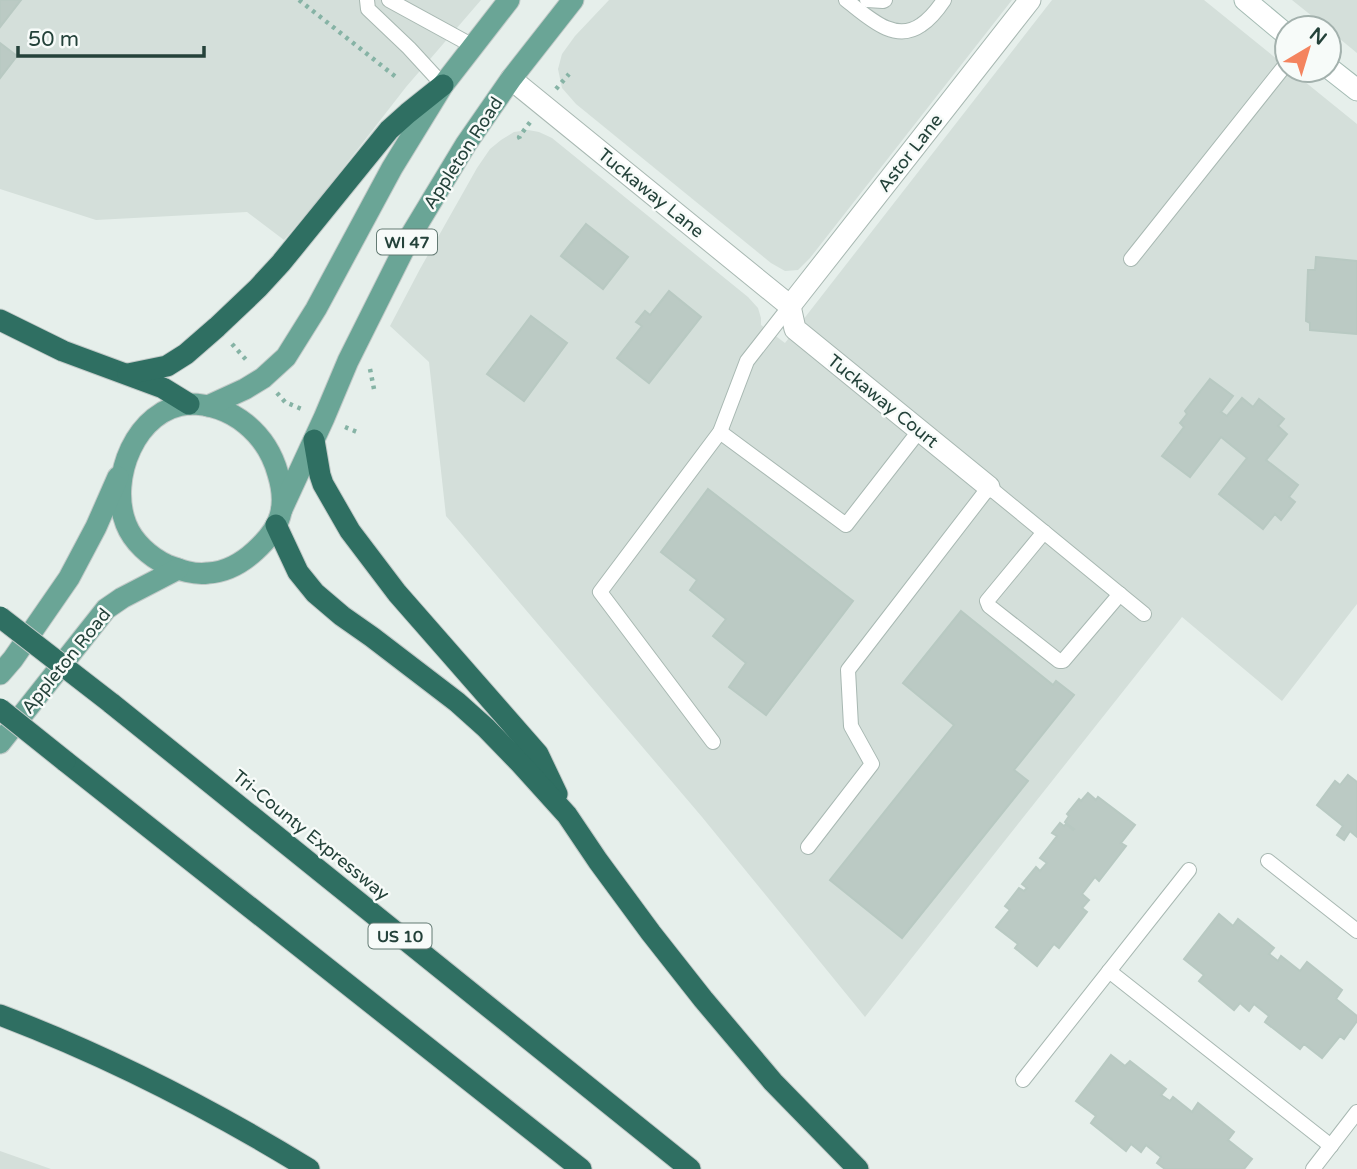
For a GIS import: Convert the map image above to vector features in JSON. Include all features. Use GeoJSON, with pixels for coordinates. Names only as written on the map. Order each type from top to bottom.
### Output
{"type":"FeatureCollection","features":[{"type":"Feature","properties":{"kind":"highway"},"geometry":{"type":"LineString","coordinates":[[128,374],[167,366],[186,355],[217,327],[281,263],[389,130],[443,85]]}},
{"type":"Feature","properties":{"kind":"highway"},"geometry":{"type":"LineString","coordinates":[[0,320],[64,351],[163,388],[198,405]]}},
{"type":"Feature","properties":{"kind":"highway"},"geometry":{"type":"LineString","coordinates":[[314,440],[323,484],[350,531],[397,593],[538,754],[567,815]]}},
{"type":"Feature","properties":{"kind":"highway"},"geometry":{"type":"LineString","coordinates":[[279,517],[298,572],[315,593],[342,616],[424,675],[486,727],[567,815],[651,933],[703,999],[774,1082],[858,1169]]}},
{"type":"Feature","properties":{"kind":"highway","name":"Tri-County Expressway"},"geometry":{"type":"LineString","coordinates":[[0,617],[111,703],[690,1169]]}},
{"type":"Feature","properties":{"kind":"highway"},"geometry":{"type":"LineString","coordinates":[[0,709],[581,1169]]}},
{"type":"Feature","properties":{"kind":"highway"},"geometry":{"type":"LineString","coordinates":[[0,1014],[128,1071],[224,1119],[309,1169]]}},
{"type":"Feature","properties":{"kind":"main road"},"geometry":{"type":"LineString","coordinates":[[198,405],[245,388],[262,378],[286,357],[316,309],[392,168],[443,85],[509,0]]}},
{"type":"Feature","properties":{"kind":"main road","name":"Appleton Road"},"geometry":{"type":"LineString","coordinates":[[279,517],[352,351],[411,235],[466,144],[511,79],[573,0]]}},
{"type":"Feature","properties":{"kind":"main road"},"geometry":{"type":"LineString","coordinates":[[0,674],[69,578],[96,527],[127,456],[138,437],[155,418],[168,410],[179,405],[222,409],[252,429],[268,447],[274,459],[280,481],[279,517],[256,550],[230,568],[205,574],[163,563],[148,553],[128,528],[121,498],[122,474],[127,456]]}},
{"type":"Feature","properties":{"kind":"main road","name":"Appleton Road"},"geometry":{"type":"LineString","coordinates":[[0,743],[106,609],[178,569]]}},
{"type":"Feature","properties":{"kind":"street","name":"Astor Lane"},"geometry":{"type":"LineString","coordinates":[[790,306],[1030,0]]}},
{"type":"Feature","properties":{"kind":"street"},"geometry":{"type":"LineString","coordinates":[[1245,0],[1273,23]]}},
{"type":"Feature","properties":{"kind":"street","name":"Tuckaway Lane"},"geometry":{"type":"LineString","coordinates":[[511,79],[790,306]]}},
{"type":"Feature","properties":{"kind":"street"},"geometry":{"type":"LineString","coordinates":[[1343,79],[1357,90]]}},
{"type":"Feature","properties":{"kind":"street","name":"Tuckaway Court"},"geometry":{"type":"LineString","coordinates":[[790,306],[795,329],[989,487]]}},
{"type":"Feature","properties":{"kind":"lane"},"geometry":{"type":"LineString","coordinates":[[367,0],[368,9],[443,85]]}},
{"type":"Feature","properties":{"kind":"lane"},"geometry":{"type":"LineString","coordinates":[[389,0],[473,46]]}},
{"type":"Feature","properties":{"kind":"lane"},"geometry":{"type":"LineString","coordinates":[[846,0],[879,25],[901,32],[920,26],[944,0]]}},
{"type":"Feature","properties":{"kind":"lane"},"geometry":{"type":"LineString","coordinates":[[867,0],[885,0]]}},
{"type":"Feature","properties":{"kind":"lane"},"geometry":{"type":"LineString","coordinates":[[1131,258],[1273,80]]}},
{"type":"Feature","properties":{"kind":"lane"},"geometry":{"type":"LineString","coordinates":[[713,742],[600,592],[720,432],[747,361],[790,306]]}},
{"type":"Feature","properties":{"kind":"lane"},"geometry":{"type":"LineString","coordinates":[[720,432],[846,526],[919,431]]}},
{"type":"Feature","properties":{"kind":"lane"},"geometry":{"type":"LineString","coordinates":[[808,847],[872,764],[851,726],[848,670],[989,487],[1144,614]]}},
{"type":"Feature","properties":{"kind":"lane"},"geometry":{"type":"LineString","coordinates":[[1044,532],[988,601],[989,606],[1059,661],[1063,661],[1120,594]]}},
{"type":"Feature","properties":{"kind":"lane"},"geometry":{"type":"LineString","coordinates":[[1268,861],[1357,931]]}},
{"type":"Feature","properties":{"kind":"lane"},"geometry":{"type":"LineString","coordinates":[[1023,1080],[1189,870]]}},
{"type":"Feature","properties":{"kind":"lane"},"geometry":{"type":"LineString","coordinates":[[1109,971],[1331,1146]]}},
{"type":"Feature","properties":{"kind":"lane"},"geometry":{"type":"LineString","coordinates":[[1313,1169],[1357,1112]]}},
{"type":"Feature","properties":{"kind":"path"},"geometry":{"type":"LineString","coordinates":[[299,0],[396,77]]}},
{"type":"Feature","properties":{"kind":"shaded area"},"geometry":{"type":"Polygon","coordinates":[[[0,0],[481,0],[406,87],[284,240],[247,212],[96,220],[0,189],[0,0]]]}},
{"type":"Feature","properties":{"kind":"shaded area"},"geometry":{"type":"Polygon","coordinates":[[[609,0],[1012,0],[810,258],[798,270],[785,271],[771,263],[576,104],[562,88],[558,69],[562,54],[609,0]]]}},
{"type":"Feature","properties":{"kind":"shaded area"},"geometry":{"type":"Polygon","coordinates":[[[1052,0],[1204,0],[1273,56],[1273,84],[1308,84],[1357,124],[1357,604],[1282,701],[1182,617],[865,1017],[702,817],[446,516],[429,362],[390,326],[490,149],[514,132],[528,130],[552,138],[748,297],[758,308],[761,325],[785,343],[1052,0]]]}},
{"type":"Feature","properties":{"kind":"shaded area"},"geometry":{"type":"Polygon","coordinates":[[[1292,0],[1357,0],[1357,53],[1343,42],[1343,14],[1310,14],[1292,0]]]}},
{"type":"Feature","properties":{"kind":"shaded area"},"geometry":{"type":"Polygon","coordinates":[[[0,1151],[51,1169],[0,1169],[0,1151]]]}},
{"type":"Feature","properties":{"kind":"building"},"geometry":{"type":"Polygon","coordinates":[[[0,0],[21,0],[0,27],[0,0]]]}},
{"type":"Feature","properties":{"kind":"building"},"geometry":{"type":"Polygon","coordinates":[[[0,43],[17,56],[0,78],[0,43]]]}},
{"type":"Feature","properties":{"kind":"building"},"geometry":{"type":"Polygon","coordinates":[[[586,224],[628,257],[603,289],[561,256],[586,224]]]}},
{"type":"Feature","properties":{"kind":"building"},"geometry":{"type":"Polygon","coordinates":[[[1316,257],[1357,261],[1357,334],[1310,330],[1310,323],[1306,321],[1308,270],[1315,270],[1316,257]]]}},
{"type":"Feature","properties":{"kind":"building"},"geometry":{"type":"Polygon","coordinates":[[[669,291],[701,317],[649,383],[617,358],[642,326],[636,322],[645,311],[650,315],[669,291]]]}},
{"type":"Feature","properties":{"kind":"building"},"geometry":{"type":"Polygon","coordinates":[[[531,316],[567,343],[524,401],[487,374],[531,316]]]}},
{"type":"Feature","properties":{"kind":"building"},"geometry":{"type":"Polygon","coordinates":[[[1210,379],[1233,396],[1221,412],[1227,416],[1242,398],[1253,407],[1259,399],[1284,419],[1278,426],[1287,434],[1266,460],[1298,485],[1289,497],[1295,502],[1281,520],[1275,514],[1263,529],[1219,494],[1247,458],[1221,437],[1190,477],[1162,456],[1184,427],[1180,423],[1187,414],[1185,411],[1210,379]]]}},
{"type":"Feature","properties":{"kind":"building"},"geometry":{"type":"Polygon","coordinates":[[[708,489],[853,601],[766,715],[729,687],[746,663],[713,636],[726,619],[690,590],[697,580],[661,552],[708,489]]]}},
{"type":"Feature","properties":{"kind":"building"},"geometry":{"type":"Polygon","coordinates":[[[961,611],[1053,685],[1056,681],[1074,695],[1014,770],[1028,781],[902,938],[830,880],[954,725],[903,683],[961,611]]]}},
{"type":"Feature","properties":{"kind":"building"},"geometry":{"type":"Polygon","coordinates":[[[1348,775],[1357,782],[1357,837],[1350,831],[1344,840],[1337,835],[1343,826],[1317,805],[1335,781],[1340,785],[1348,775]]]}},
{"type":"Feature","properties":{"kind":"building"},"geometry":{"type":"Polygon","coordinates":[[[1088,793],[1096,800],[1098,797],[1135,825],[1121,843],[1126,846],[1099,881],[1095,877],[1082,894],[1089,900],[1082,908],[1087,912],[1059,948],[1054,944],[1037,966],[1015,948],[1018,944],[996,927],[1010,910],[1005,906],[1019,888],[1024,891],[1027,888],[1022,884],[1036,867],[1040,871],[1047,863],[1040,858],[1057,836],[1052,833],[1060,823],[1074,829],[1065,822],[1069,816],[1067,814],[1079,799],[1081,801],[1088,793]]]}},
{"type":"Feature","properties":{"kind":"building"},"geometry":{"type":"Polygon","coordinates":[[[1219,914],[1233,926],[1238,919],[1274,948],[1269,954],[1278,961],[1281,956],[1300,971],[1307,962],[1342,990],[1336,999],[1357,1016],[1357,1021],[1344,1039],[1340,1036],[1322,1058],[1304,1044],[1300,1049],[1265,1022],[1269,1016],[1254,1004],[1249,1011],[1240,1003],[1234,1010],[1199,981],[1204,975],[1184,959],[1219,914]]]}},
{"type":"Feature","properties":{"kind":"building"},"geometry":{"type":"Polygon","coordinates":[[[1111,1055],[1125,1066],[1130,1061],[1166,1089],[1161,1095],[1170,1101],[1173,1097],[1192,1112],[1198,1103],[1234,1132],[1228,1140],[1252,1159],[1244,1169],[1165,1169],[1157,1163],[1161,1157],[1146,1145],[1141,1152],[1131,1144],[1126,1151],[1091,1123],[1096,1116],[1076,1101],[1111,1055]]]}}]}
